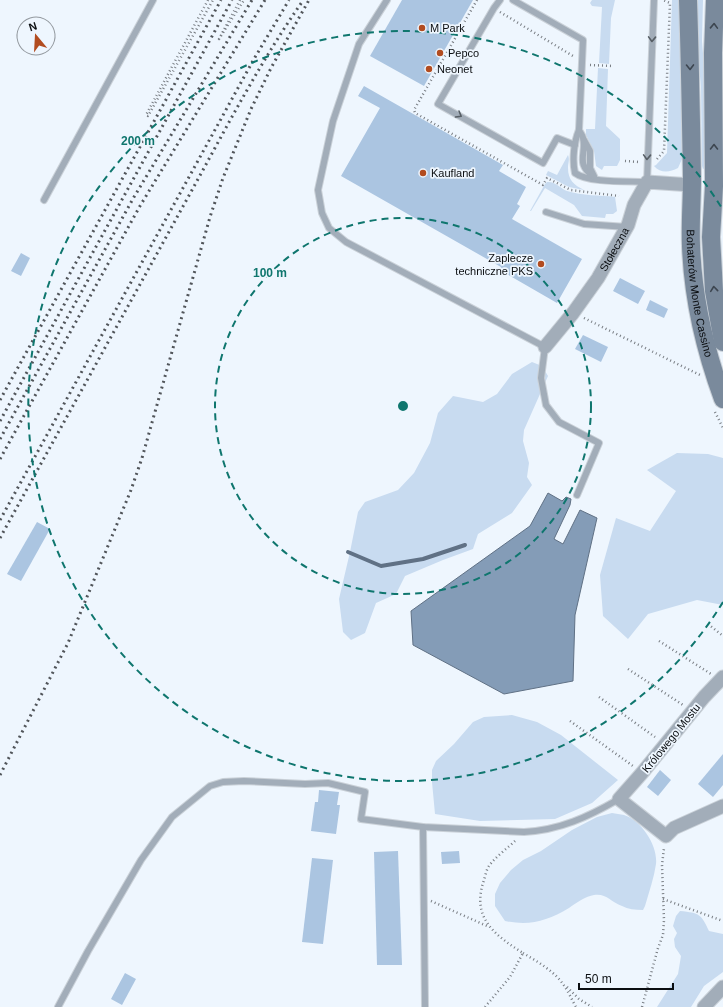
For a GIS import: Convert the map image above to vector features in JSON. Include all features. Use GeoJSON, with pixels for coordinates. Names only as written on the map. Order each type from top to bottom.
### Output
{"type":"FeatureCollection","features":[{"type":"Feature","properties":{"kind":"street","name":"Bohaterów Monte Cassino"},"geometry":{"type":"LineString","coordinates":[[688,0],[692,185],[691,246],[693,284],[703,336],[712,370],[723,399]]}},
{"type":"Feature","properties":{"kind":"street","name":"Bohaterów Monte Cassino"},"geometry":{"type":"LineString","coordinates":[[715,0],[713,53],[714,186],[712,264],[714,291],[723,342]]}},
{"type":"Feature","properties":{"kind":"street","name":"Stołeczna"},"geometry":{"type":"LineString","coordinates":[[545,347],[573,313],[598,278],[627,227],[634,205],[647,182]]}},
{"type":"Feature","properties":{"kind":"street"},"geometry":{"type":"LineString","coordinates":[[647,182],[714,186]]}},
{"type":"Feature","properties":{"kind":"street","name":"Królowego Mostu"},"geometry":{"type":"LineString","coordinates":[[619,799],[721,678]]}},
{"type":"Feature","properties":{"kind":"street"},"geometry":{"type":"LineString","coordinates":[[619,799],[670,832],[723,806]]}},
{"type":"Feature","properties":{"kind":"street"},"geometry":{"type":"LineString","coordinates":[[704,1007],[723,987]]}},
{"type":"Feature","properties":{"kind":"lane"},"geometry":{"type":"LineString","coordinates":[[44,200],[153,0]]}},
{"type":"Feature","properties":{"kind":"lane"},"geometry":{"type":"LineString","coordinates":[[387,0],[359,44],[333,121],[318,190],[322,213],[329,228],[346,242],[545,347],[541,378],[546,406],[559,422],[599,443],[577,495]]}},
{"type":"Feature","properties":{"kind":"lane"},"geometry":{"type":"LineString","coordinates":[[513,0],[583,40],[579,130],[575,145],[575,174],[581,178],[647,182],[654,0]]}},
{"type":"Feature","properties":{"kind":"lane"},"geometry":{"type":"LineString","coordinates":[[499,1],[438,104],[543,163],[557,138],[575,145]]}},
{"type":"Feature","properties":{"kind":"lane"},"geometry":{"type":"LineString","coordinates":[[579,130],[583,138],[583,166],[586,171],[601,180]]}},
{"type":"Feature","properties":{"kind":"lane"},"geometry":{"type":"LineString","coordinates":[[546,212],[584,224],[627,227]]}},
{"type":"Feature","properties":{"kind":"lane"},"geometry":{"type":"LineString","coordinates":[[58,1007],[88,951],[141,860],[172,817],[210,786],[223,782],[244,781],[306,784],[328,783],[365,792],[362,819],[423,827],[524,832],[535,832],[565,826],[595,813],[619,799]]}},
{"type":"Feature","properties":{"kind":"lane"},"geometry":{"type":"LineString","coordinates":[[423,827],[425,898],[425,1007]]}},
{"type":"Feature","properties":{"kind":"path"},"geometry":{"type":"LineString","coordinates":[[208,0],[146,115],[148,116],[213,0]]}},
{"type":"Feature","properties":{"kind":"path"},"geometry":{"type":"LineString","coordinates":[[240,0],[219,39],[244,0]]}},
{"type":"Feature","properties":{"kind":"path"},"geometry":{"type":"LineString","coordinates":[[477,0],[414,110],[415,113],[543,185],[547,178],[571,190],[619,196]]}},
{"type":"Feature","properties":{"kind":"path"},"geometry":{"type":"LineString","coordinates":[[625,161],[656,161],[664,151],[670,3],[663,0]]}},
{"type":"Feature","properties":{"kind":"path"},"geometry":{"type":"LineString","coordinates":[[494,8],[582,62],[589,65],[613,66]]}},
{"type":"Feature","properties":{"kind":"path"},"geometry":{"type":"LineString","coordinates":[[573,313],[703,377]]}},
{"type":"Feature","properties":{"kind":"path"},"geometry":{"type":"LineString","coordinates":[[708,624],[723,636]]}},
{"type":"Feature","properties":{"kind":"path"},"geometry":{"type":"LineString","coordinates":[[659,641],[721,678]]}},
{"type":"Feature","properties":{"kind":"path"},"geometry":{"type":"LineString","coordinates":[[628,669],[692,711]]}},
{"type":"Feature","properties":{"kind":"path"},"geometry":{"type":"LineString","coordinates":[[599,697],[666,744]]}},
{"type":"Feature","properties":{"kind":"path"},"geometry":{"type":"LineString","coordinates":[[570,720],[642,773]]}},
{"type":"Feature","properties":{"kind":"path"},"geometry":{"type":"LineString","coordinates":[[488,926],[481,908],[482,888],[489,866],[524,832]]}},
{"type":"Feature","properties":{"kind":"path"},"geometry":{"type":"LineString","coordinates":[[642,1007],[663,935],[662,865],[670,832]]}},
{"type":"Feature","properties":{"kind":"path"},"geometry":{"type":"LineString","coordinates":[[425,898],[488,926],[510,944],[542,964],[579,999],[592,1007]]}},
{"type":"Feature","properties":{"kind":"path"},"geometry":{"type":"LineString","coordinates":[[663,899],[723,921]]}},
{"type":"Feature","properties":{"kind":"path"},"geometry":{"type":"LineString","coordinates":[[484,1007],[510,977],[523,952]]}},
{"type":"Feature","properties":{"kind":"path"},"geometry":{"type":"LineString","coordinates":[[565,986],[576,1007]]}},
{"type":"Feature","properties":{"kind":"shaded area"},"geometry":{"type":"Polygon","coordinates":[[[592,0],[615,0],[611,18],[609,64],[599,63],[602,7],[592,6],[590,3],[592,0]]]}},
{"type":"Feature","properties":{"kind":"shaded area"},"geometry":{"type":"Polygon","coordinates":[[[672,0],[680,0],[682,159],[678,168],[665,172],[654,166],[667,153],[672,0]]]}},
{"type":"Feature","properties":{"kind":"shaded area"},"geometry":{"type":"Polygon","coordinates":[[[695,0],[703,0],[702,41],[706,91],[706,167],[703,169],[701,87],[695,0]]]}},
{"type":"Feature","properties":{"kind":"shaded area"},"geometry":{"type":"Polygon","coordinates":[[[598,68],[608,69],[606,126],[620,139],[620,160],[617,166],[604,166],[602,170],[596,166],[594,151],[586,135],[586,129],[595,129],[598,68]]]}},
{"type":"Feature","properties":{"kind":"shaded area"},"geometry":{"type":"Polygon","coordinates":[[[568,155],[568,172],[570,179],[584,190],[569,187],[546,175],[548,171],[557,175],[568,155]]]}},
{"type":"Feature","properties":{"kind":"shaded area"},"geometry":{"type":"Polygon","coordinates":[[[547,182],[553,183],[573,193],[615,197],[617,211],[613,214],[606,214],[605,218],[582,216],[574,205],[545,188],[530,211],[547,182]]]}},
{"type":"Feature","properties":{"kind":"shaded area"},"geometry":{"type":"Polygon","coordinates":[[[532,362],[542,366],[548,376],[524,430],[523,441],[529,463],[527,477],[532,485],[512,513],[478,534],[473,549],[405,576],[396,594],[376,603],[365,633],[351,640],[343,632],[339,599],[358,512],[365,502],[398,490],[414,473],[430,443],[438,413],[453,396],[483,402],[497,394],[512,374],[532,362]]]}},
{"type":"Feature","properties":{"kind":"shaded area"},"geometry":{"type":"Polygon","coordinates":[[[677,453],[708,454],[723,458],[723,605],[697,600],[648,614],[628,639],[603,616],[600,575],[616,518],[650,531],[676,491],[647,470],[677,453]]]}},
{"type":"Feature","properties":{"kind":"shaded area"},"geometry":{"type":"Polygon","coordinates":[[[548,493],[562,501],[566,497],[571,499],[570,505],[554,539],[563,544],[580,510],[597,518],[575,615],[573,681],[504,694],[413,645],[411,611],[530,526],[548,493]]]}},
{"type":"Feature","properties":{"kind":"shaded area"},"geometry":{"type":"Polygon","coordinates":[[[512,715],[537,722],[561,735],[618,780],[592,803],[555,819],[480,821],[435,814],[432,770],[436,761],[454,744],[473,722],[484,717],[512,715]]]}},
{"type":"Feature","properties":{"kind":"shaded area"},"geometry":{"type":"Polygon","coordinates":[[[612,813],[631,818],[643,828],[652,842],[656,857],[656,864],[650,890],[643,910],[627,908],[602,895],[594,895],[584,898],[569,908],[546,919],[530,923],[505,921],[495,906],[495,894],[500,883],[511,870],[523,860],[541,851],[572,830],[597,817],[612,813]]]}},
{"type":"Feature","properties":{"kind":"shaded area"},"geometry":{"type":"Polygon","coordinates":[[[680,911],[699,915],[709,931],[723,934],[723,972],[704,986],[691,1007],[657,1007],[678,974],[681,956],[675,947],[674,939],[677,933],[673,926],[676,916],[680,911]]]}},
{"type":"Feature","properties":{"kind":"building","name":"M Park"},"geometry":{"type":"Polygon","coordinates":[[[402,0],[473,0],[424,86],[370,56],[402,0]]]}},
{"type":"Feature","properties":{"kind":"building","name":"Kaufland"},"geometry":{"type":"Polygon","coordinates":[[[364,86],[503,165],[499,171],[526,187],[517,204],[520,206],[512,219],[582,259],[557,303],[500,270],[501,267],[341,176],[380,108],[358,96],[364,86]]]}},
{"type":"Feature","properties":{"kind":"building"},"geometry":{"type":"Polygon","coordinates":[[[21,253],[30,258],[21,276],[11,271],[21,253]]]}},
{"type":"Feature","properties":{"kind":"building"},"geometry":{"type":"Polygon","coordinates":[[[620,278],[645,291],[638,304],[613,291],[620,278]]]}},
{"type":"Feature","properties":{"kind":"building"},"geometry":{"type":"Polygon","coordinates":[[[650,300],[668,309],[664,318],[646,310],[650,300]]]}},
{"type":"Feature","properties":{"kind":"building"},"geometry":{"type":"Polygon","coordinates":[[[583,335],[608,347],[601,362],[575,349],[583,335]]]}},
{"type":"Feature","properties":{"kind":"building"},"geometry":{"type":"Polygon","coordinates":[[[37,522],[50,529],[21,581],[7,574],[37,522]]]}},
{"type":"Feature","properties":{"kind":"building"},"geometry":{"type":"Polygon","coordinates":[[[723,754],[723,785],[713,797],[698,784],[723,754]]]}},
{"type":"Feature","properties":{"kind":"building"},"geometry":{"type":"Polygon","coordinates":[[[660,770],[671,780],[658,796],[647,787],[660,770]]]}},
{"type":"Feature","properties":{"kind":"building"},"geometry":{"type":"Polygon","coordinates":[[[319,790],[339,792],[337,805],[340,805],[336,834],[311,831],[315,802],[318,802],[319,790]]]}},
{"type":"Feature","properties":{"kind":"building"},"geometry":{"type":"Polygon","coordinates":[[[398,851],[402,965],[377,965],[374,852],[398,851]]]}},
{"type":"Feature","properties":{"kind":"building"},"geometry":{"type":"Polygon","coordinates":[[[459,851],[460,863],[442,864],[441,852],[459,851]]]}},
{"type":"Feature","properties":{"kind":"building"},"geometry":{"type":"Polygon","coordinates":[[[312,858],[333,860],[323,944],[302,942],[312,858]]]}},
{"type":"Feature","properties":{"kind":"building"},"geometry":{"type":"Polygon","coordinates":[[[125,973],[136,979],[122,1005],[111,999],[125,973]]]}},
{"type":"Feature","properties":{"kind":"waterway"},"geometry":{"type":"LineString","coordinates":[[348,552],[381,566],[423,559],[465,545]]}},
{"type":"Feature","properties":{"kind":"railway"},"geometry":{"type":"LineString","coordinates":[[0,400],[221,0]]}},
{"type":"Feature","properties":{"kind":"railway"},"geometry":{"type":"LineString","coordinates":[[0,421],[232,0]]}},
{"type":"Feature","properties":{"kind":"railway"},"geometry":{"type":"LineString","coordinates":[[0,439],[134,197],[252,0]]}},
{"type":"Feature","properties":{"kind":"railway"},"geometry":{"type":"LineString","coordinates":[[0,459],[140,206],[265,0]]}},
{"type":"Feature","properties":{"kind":"railway"},"geometry":{"type":"LineString","coordinates":[[0,520],[254,59],[289,0]]}},
{"type":"Feature","properties":{"kind":"railway"},"geometry":{"type":"LineString","coordinates":[[0,775],[68,643],[131,490],[142,458],[210,217],[223,178],[251,109],[271,68],[309,0]]}},
{"type":"Feature","properties":{"kind":"railway"},"geometry":{"type":"LineString","coordinates":[[0,538],[239,104],[269,52],[302,2]]}},
{"type":"Feature","properties":{"kind":"place","name":"M Park"},"geometry":{"type":"Point","coordinates":[422,28]}},
{"type":"Feature","properties":{"kind":"place","name":"Pepco"},"geometry":{"type":"Point","coordinates":[440,53]}},
{"type":"Feature","properties":{"kind":"place","name":"Neonet"},"geometry":{"type":"Point","coordinates":[429,69]}},
{"type":"Feature","properties":{"kind":"place","name":"Kaufland"},"geometry":{"type":"Point","coordinates":[423,173]}},
{"type":"Feature","properties":{"kind":"place","name":"Zaplecze techniczne PKS"},"geometry":{"type":"Point","coordinates":[541,264]}}]}
